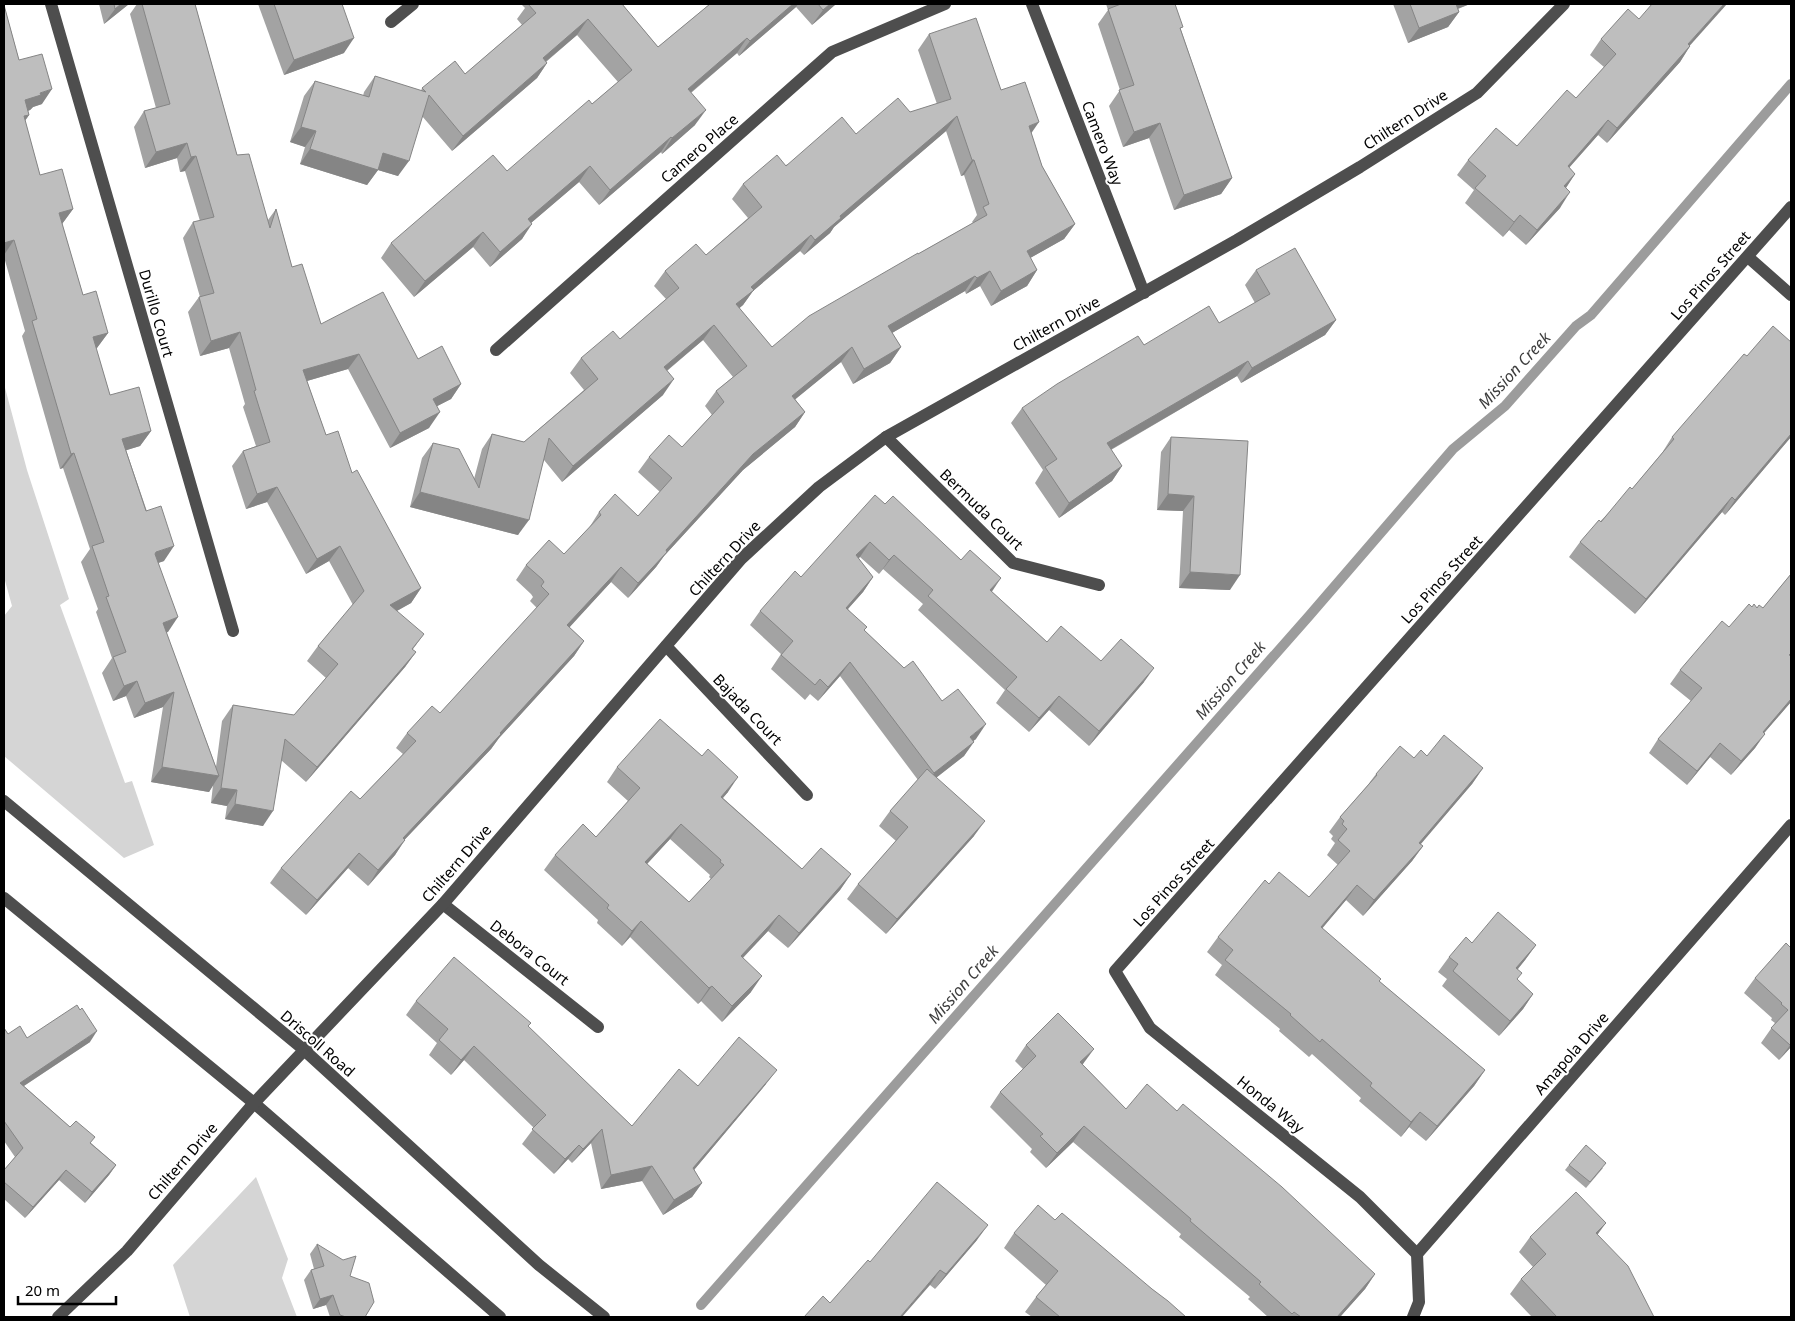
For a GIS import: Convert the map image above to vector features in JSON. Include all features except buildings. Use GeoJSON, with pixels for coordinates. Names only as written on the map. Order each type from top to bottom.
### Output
{"type":"FeatureCollection","features":[{"type":"Feature","properties":{"kind":"street","name":"Durillo Court"},"geometry":{"type":"LineString","coordinates":[[51,4],[233,631]]}},
{"type":"Feature","properties":{"kind":"street"},"geometry":{"type":"LineString","coordinates":[[391,22],[413,4]]}},
{"type":"Feature","properties":{"kind":"street","name":"Camero Place"},"geometry":{"type":"LineString","coordinates":[[496,350],[832,52],[944,4]]}},
{"type":"Feature","properties":{"kind":"street","name":"Camero Way"},"geometry":{"type":"LineString","coordinates":[[1032,4],[1144,293]]}},
{"type":"Feature","properties":{"kind":"street","name":"Chiltern Drive"},"geometry":{"type":"LineString","coordinates":[[58,1317],[127,1251],[303,1049],[443,904],[741,560],[819,487],[886,437],[1144,293],[1360,167],[1477,93],[1564,4]]}},
{"type":"Feature","properties":{"kind":"street","name":"Los Pinos Street"},"geometry":{"type":"LineString","coordinates":[[1115,971],[1791,207]]}},
{"type":"Feature","properties":{"kind":"street"},"geometry":{"type":"LineString","coordinates":[[1748,257],[1791,295]]}},
{"type":"Feature","properties":{"kind":"street","name":"Bermuda Court"},"geometry":{"type":"LineString","coordinates":[[886,437],[1013,563],[1099,585]]}},
{"type":"Feature","properties":{"kind":"street","name":"Bajada Court"},"geometry":{"type":"LineString","coordinates":[[666,646],[807,795]]}},
{"type":"Feature","properties":{"kind":"street","name":"Driscoll Road"},"geometry":{"type":"LineString","coordinates":[[4,801],[303,1049],[539,1265],[604,1317]]}},
{"type":"Feature","properties":{"kind":"street","name":"Amapola Drive"},"geometry":{"type":"LineString","coordinates":[[1417,1254],[1789,832]]}},
{"type":"Feature","properties":{"kind":"street"},"geometry":{"type":"LineString","coordinates":[[4,898],[254,1103],[500,1317]]}},
{"type":"Feature","properties":{"kind":"street","name":"Debora Court"},"geometry":{"type":"LineString","coordinates":[[443,904],[598,1027]]}},
{"type":"Feature","properties":{"kind":"street","name":"Honda Way"},"geometry":{"type":"LineString","coordinates":[[1115,971],[1150,1028],[1360,1197],[1417,1254]]}},
{"type":"Feature","properties":{"kind":"street"},"geometry":{"type":"LineString","coordinates":[[1413,1317],[1419,1302],[1417,1254]]}},
{"type":"Feature","properties":{"kind":"shaded area"},"geometry":{"type":"Polygon","coordinates":[[[4,384],[27,470],[69,599],[60,605],[125,783],[132,781],[154,845],[124,858],[4,756],[4,616],[12,606],[4,577],[4,384]]]}},
{"type":"Feature","properties":{"kind":"shaded area"},"geometry":{"type":"Polygon","coordinates":[[[256,1177],[288,1259],[282,1278],[297,1317],[190,1317],[173,1265],[256,1177]]]}},
{"type":"Feature","properties":{"kind":"waterway","name":"Mission Creek"},"geometry":{"type":"LineString","coordinates":[[701,1305],[1309,616],[1453,449],[1505,406],[1576,326],[1591,315],[1791,84]]}}]}
